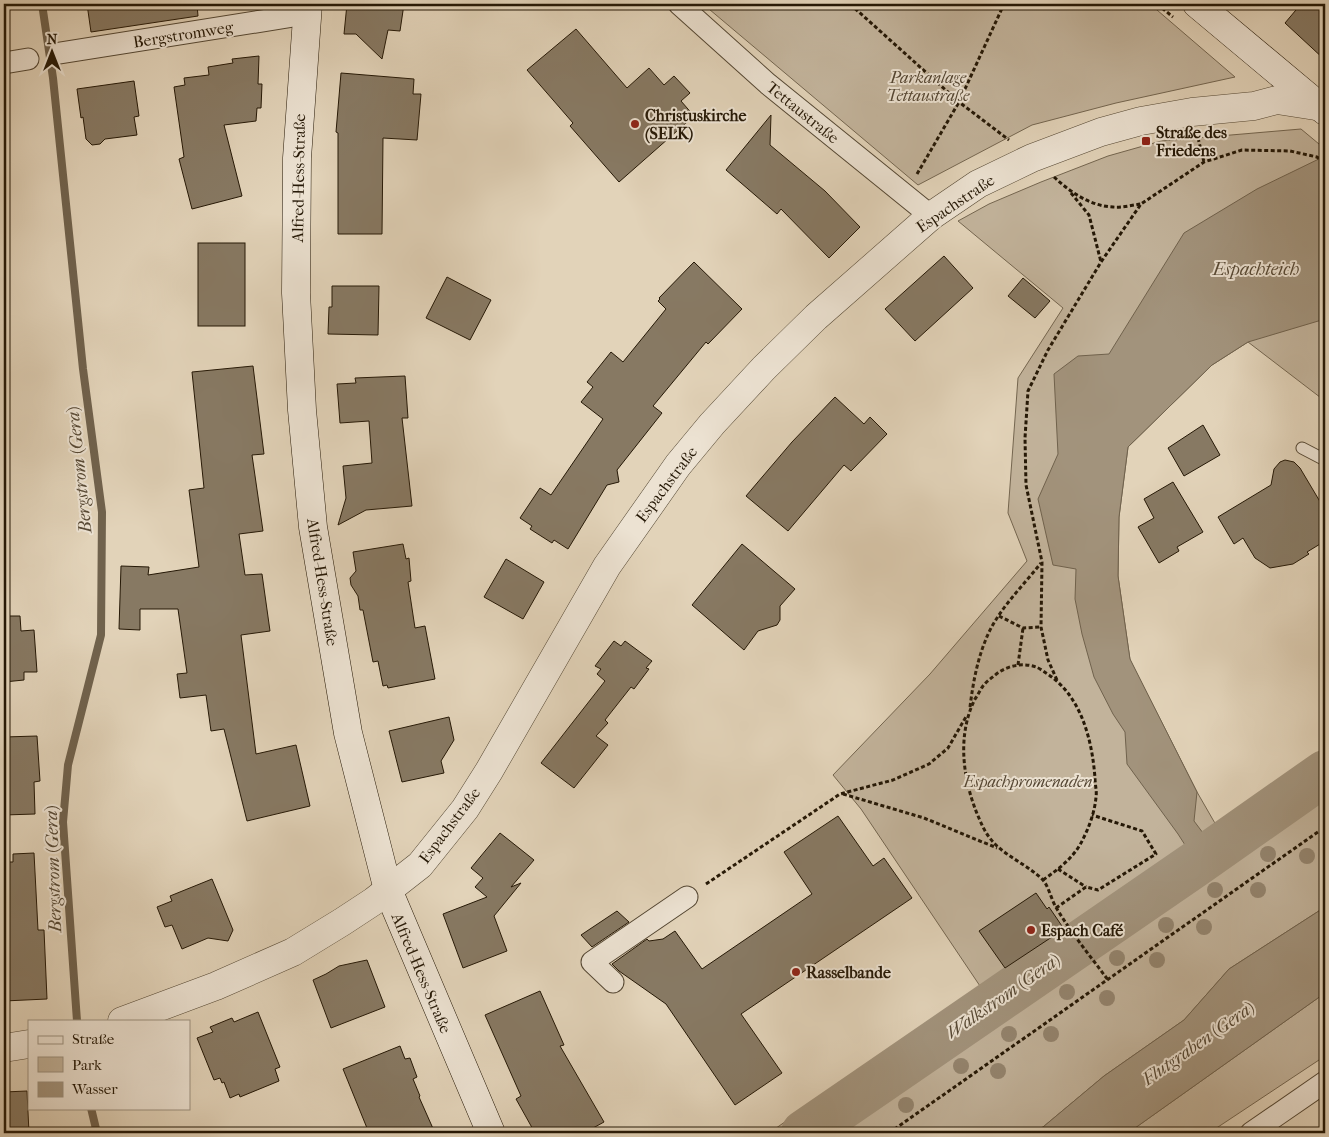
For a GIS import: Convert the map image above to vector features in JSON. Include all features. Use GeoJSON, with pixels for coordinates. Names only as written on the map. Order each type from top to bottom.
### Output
{"type":"FeatureCollection","features":[{"type":"Feature","properties":{"kind":"street","name":"Tettaustraße"},"geometry":{"type":"LineString","coordinates":[[679,4],[768,84],[931,216]]}},
{"type":"Feature","properties":{"kind":"street"},"geometry":{"type":"LineString","coordinates":[[1197,4],[1324,109]]}},
{"type":"Feature","properties":{"kind":"street","name":"Bergstromweg"},"geometry":{"type":"LineString","coordinates":[[60,53],[307,9]]}},
{"type":"Feature","properties":{"kind":"street","name":"Alfred-Hess-Straße"},"geometry":{"type":"LineString","coordinates":[[307,9],[297,158],[296,293],[302,410],[313,527],[348,733],[388,890],[491,1133]]}},
{"type":"Feature","properties":{"kind":"street"},"geometry":{"type":"LineString","coordinates":[[4,63],[28,59]]}},
{"type":"Feature","properties":{"kind":"street","name":"Espachstraße"},"geometry":{"type":"LineString","coordinates":[[125,1020],[216,986],[293,952],[342,922],[420,866],[464,809],[494,762],[607,566],[678,465],[712,424],[764,368],[816,317],[931,216],[978,184],[1032,158],[1100,132],[1141,121],[1192,112],[1254,106],[1277,100],[1324,109]]}},
{"type":"Feature","properties":{"kind":"street"},"geometry":{"type":"LineString","coordinates":[[613,982],[592,962],[687,897]]}},
{"type":"Feature","properties":{"kind":"street"},"geometry":{"type":"LineString","coordinates":[[4,1048],[28,1044]]}},
{"type":"Feature","properties":{"kind":"street"},"geometry":{"type":"LineString","coordinates":[[1252,1133],[1325,1082]]}},
{"type":"Feature","properties":{"kind":"lane"},"geometry":{"type":"LineString","coordinates":[[1302,448],[1325,460]]}},
{"type":"Feature","properties":{"kind":"path"},"geometry":{"type":"LineString","coordinates":[[850,4],[959,102],[1013,143]]}},
{"type":"Feature","properties":{"kind":"path"},"geometry":{"type":"LineString","coordinates":[[905,194],[959,102],[1004,4]]}},
{"type":"Feature","properties":{"kind":"path"},"geometry":{"type":"LineString","coordinates":[[1057,680],[1048,660],[1041,627],[1042,562],[1026,485],[1025,438],[1028,391],[1048,350],[1101,262],[1141,204],[1204,162],[1242,150],[1290,151],[1317,157],[1325,164]]}},
{"type":"Feature","properties":{"kind":"path"},"geometry":{"type":"LineString","coordinates":[[1052,176],[1071,193],[1089,215],[1101,262]]}},
{"type":"Feature","properties":{"kind":"path"},"geometry":{"type":"LineString","coordinates":[[1071,193],[1113,208],[1141,204]]}},
{"type":"Feature","properties":{"kind":"path"},"geometry":{"type":"LineString","coordinates":[[998,848],[984,829],[976,812],[964,763],[964,733],[970,710],[975,669],[986,637],[999,616],[1042,562]]}},
{"type":"Feature","properties":{"kind":"path"},"geometry":{"type":"LineString","coordinates":[[999,616],[1023,628],[1041,627]]}},
{"type":"Feature","properties":{"kind":"path"},"geometry":{"type":"LineString","coordinates":[[1018,665],[1023,628]]}},
{"type":"Feature","properties":{"kind":"path"},"geometry":{"type":"LineString","coordinates":[[687,897],[840,794],[893,780],[928,764],[948,748],[982,687],[1001,670],[1018,665],[1036,667],[1057,680],[1068,691],[1078,708],[1089,738],[1094,768],[1096,796],[1084,837],[1073,856],[1043,880]]}},
{"type":"Feature","properties":{"kind":"path"},"geometry":{"type":"LineString","coordinates":[[840,794],[924,818],[998,848],[1043,880],[1056,908],[1108,980]]}},
{"type":"Feature","properties":{"kind":"path"},"geometry":{"type":"LineString","coordinates":[[1058,869],[1086,888],[1098,890],[1156,854],[1142,831],[1092,815]]}},
{"type":"Feature","properties":{"kind":"path"},"geometry":{"type":"LineString","coordinates":[[889,1133],[1325,827]]}},
{"type":"Feature","properties":{"kind":"path"},"geometry":{"type":"LineString","coordinates":[[1056,908],[1086,888]]}},
{"type":"Feature","properties":{"kind":"green space","name":"Parkanlage Tettaustraße"},"geometry":{"type":"Polygon","coordinates":[[[703,4],[1150,4],[1235,77],[1116,103],[1032,125],[918,185],[703,4]]]}},
{"type":"Feature","properties":{"kind":"green space","name":"Espachpromenaden"},"geometry":{"type":"Polygon","coordinates":[[[1301,129],[1325,149],[1325,401],[1248,342],[1212,365],[1128,447],[1119,517],[1118,576],[1130,660],[1197,792],[1216,825],[1325,749],[1325,907],[1229,969],[1184,1020],[1104,1076],[1043,1127],[1032,1133],[769,1133],[980,986],[861,809],[833,775],[930,674],[1027,561],[1008,513],[1018,378],[1063,308],[958,221],[989,204],[1041,182],[1108,156],[1161,141],[1301,129]],[[1203,834],[1187,848],[1194,865],[1224,844],[1203,834]]]}},
{"type":"Feature","properties":{"kind":"green space"},"geometry":{"type":"Polygon","coordinates":[[[1325,993],[1325,1056],[1209,1133],[1128,1133],[1325,993]]]}},
{"type":"Feature","properties":{"kind":"water","name":"Espachteich"},"geometry":{"type":"Polygon","coordinates":[[[1325,156],[1325,319],[1248,342],[1212,365],[1128,447],[1119,517],[1118,576],[1130,659],[1197,792],[1194,821],[1203,833],[1224,844],[1194,865],[1187,848],[1178,834],[1127,764],[1125,732],[1113,714],[1094,677],[1082,634],[1075,599],[1076,569],[1053,565],[1038,499],[1058,454],[1054,374],[1078,356],[1109,354],[1184,233],[1257,189],[1325,156]]]}},
{"type":"Feature","properties":{"kind":"water","name":"Flutgraben (Gera)"},"geometry":{"type":"Polygon","coordinates":[[[1325,907],[1325,993],[1128,1133],[1032,1133],[1043,1127],[1104,1076],[1184,1020],[1229,969],[1325,907]]]}},
{"type":"Feature","properties":{"kind":"building"},"geometry":{"type":"Polygon","coordinates":[[[87,4],[197,4],[198,16],[91,32],[87,4]]]}},
{"type":"Feature","properties":{"kind":"building"},"geometry":{"type":"Polygon","coordinates":[[[347,4],[404,4],[400,31],[388,30],[382,59],[356,34],[344,34],[347,4]]]}},
{"type":"Feature","properties":{"kind":"building"},"geometry":{"type":"Polygon","coordinates":[[[1301,4],[1325,4],[1325,60],[1285,23],[1301,4]]]}},
{"type":"Feature","properties":{"kind":"building"},"geometry":{"type":"Polygon","coordinates":[[[576,29],[627,88],[649,68],[664,85],[674,76],[690,93],[681,101],[694,116],[619,182],[570,126],[573,123],[527,70],[576,29]]]}},
{"type":"Feature","properties":{"kind":"building"},"geometry":{"type":"Polygon","coordinates":[[[259,56],[258,84],[262,84],[261,108],[257,108],[256,121],[224,125],[242,196],[192,209],[179,159],[184,157],[174,87],[185,85],[184,78],[209,75],[208,67],[233,63],[232,59],[259,56]]]}},
{"type":"Feature","properties":{"kind":"building"},"geometry":{"type":"Polygon","coordinates":[[[341,73],[414,79],[413,94],[421,94],[417,140],[383,138],[382,234],[338,234],[338,133],[336,132],[341,73]]]}},
{"type":"Feature","properties":{"kind":"building"},"geometry":{"type":"Polygon","coordinates":[[[134,81],[139,116],[134,117],[137,135],[105,139],[100,144],[92,145],[86,139],[77,89],[134,81]]]}},
{"type":"Feature","properties":{"kind":"building"},"geometry":{"type":"Polygon","coordinates":[[[771,115],[770,145],[825,191],[860,227],[829,258],[781,209],[777,214],[726,170],[771,115]]]}},
{"type":"Feature","properties":{"kind":"building"},"geometry":{"type":"Polygon","coordinates":[[[198,243],[245,243],[245,326],[198,326],[198,243]]]}},
{"type":"Feature","properties":{"kind":"building"},"geometry":{"type":"Polygon","coordinates":[[[944,256],[973,288],[915,341],[885,309],[944,256]]]}},
{"type":"Feature","properties":{"kind":"building"},"geometry":{"type":"Polygon","coordinates":[[[694,262],[742,309],[708,344],[706,342],[653,406],[662,413],[617,470],[619,482],[607,485],[568,549],[554,540],[552,543],[530,529],[532,526],[520,518],[540,488],[551,495],[603,419],[581,402],[593,387],[587,382],[611,352],[623,362],[666,309],[658,301],[659,298],[694,262]]]}},
{"type":"Feature","properties":{"kind":"building"},"geometry":{"type":"Polygon","coordinates":[[[447,277],[491,300],[470,340],[426,318],[447,277]]]}},
{"type":"Feature","properties":{"kind":"building"},"geometry":{"type":"Polygon","coordinates":[[[1023,278],[1050,301],[1035,318],[1008,296],[1023,278]]]}},
{"type":"Feature","properties":{"kind":"building"},"geometry":{"type":"Polygon","coordinates":[[[332,286],[379,286],[378,335],[328,334],[329,307],[332,307],[332,286]]]}},
{"type":"Feature","properties":{"kind":"building"},"geometry":{"type":"Polygon","coordinates":[[[253,366],[264,454],[252,455],[263,531],[239,534],[245,575],[262,574],[270,631],[241,635],[256,754],[296,745],[310,806],[247,821],[224,729],[211,731],[206,695],[180,698],[177,674],[187,673],[178,609],[140,609],[140,630],[119,629],[121,566],[149,567],[148,575],[199,567],[189,490],[204,488],[192,372],[253,366]]]}},
{"type":"Feature","properties":{"kind":"building"},"geometry":{"type":"Polygon","coordinates":[[[405,376],[408,418],[402,418],[412,506],[366,510],[338,525],[346,498],[343,466],[372,463],[369,421],[340,423],[337,384],[356,383],[355,378],[405,376]]]}},
{"type":"Feature","properties":{"kind":"building"},"geometry":{"type":"Polygon","coordinates":[[[835,397],[864,424],[870,417],[887,434],[851,471],[844,465],[788,531],[746,496],[792,442],[835,397]]]}},
{"type":"Feature","properties":{"kind":"building"},"geometry":{"type":"Polygon","coordinates":[[[1203,425],[1220,455],[1184,476],[1168,448],[1203,425]]]}},
{"type":"Feature","properties":{"kind":"building"},"geometry":{"type":"Polygon","coordinates":[[[1285,460],[1294,462],[1300,468],[1325,510],[1325,541],[1307,552],[1309,554],[1293,564],[1270,568],[1255,558],[1243,538],[1234,544],[1218,517],[1271,485],[1274,469],[1280,462],[1285,460]]]}},
{"type":"Feature","properties":{"kind":"building"},"geometry":{"type":"Polygon","coordinates":[[[1173,482],[1203,532],[1177,547],[1179,551],[1159,563],[1138,527],[1154,518],[1144,499],[1173,482]]]}},
{"type":"Feature","properties":{"kind":"building"},"geometry":{"type":"Polygon","coordinates":[[[403,544],[406,559],[409,558],[411,581],[408,582],[415,628],[425,626],[435,679],[388,688],[387,685],[383,686],[378,661],[373,662],[363,610],[360,610],[358,596],[351,585],[350,578],[356,571],[353,552],[403,544]]]}},
{"type":"Feature","properties":{"kind":"building"},"geometry":{"type":"Polygon","coordinates":[[[742,544],[795,589],[780,606],[780,620],[777,625],[758,631],[744,650],[692,605],[742,544]]]}},
{"type":"Feature","properties":{"kind":"building"},"geometry":{"type":"Polygon","coordinates":[[[506,559],[544,582],[523,619],[484,597],[506,559]]]}},
{"type":"Feature","properties":{"kind":"building"},"geometry":{"type":"Polygon","coordinates":[[[4,616],[20,616],[21,631],[34,630],[37,672],[24,672],[24,680],[4,682],[4,616]]]}},
{"type":"Feature","properties":{"kind":"building"},"geometry":{"type":"Polygon","coordinates":[[[614,641],[621,646],[625,641],[652,661],[646,668],[649,669],[634,689],[631,687],[605,720],[608,723],[596,736],[608,745],[574,788],[541,763],[605,681],[597,674],[601,669],[595,666],[614,641]]]}},
{"type":"Feature","properties":{"kind":"building"},"geometry":{"type":"Polygon","coordinates":[[[449,717],[454,740],[441,761],[444,773],[402,782],[389,731],[449,717]]]}},
{"type":"Feature","properties":{"kind":"building"},"geometry":{"type":"Polygon","coordinates":[[[37,736],[40,781],[34,782],[35,814],[4,815],[4,737],[37,736]]]}},
{"type":"Feature","properties":{"kind":"building"},"geometry":{"type":"Polygon","coordinates":[[[838,816],[873,866],[884,858],[912,898],[741,1014],[782,1073],[735,1105],[666,1004],[612,964],[647,939],[649,941],[663,939],[675,931],[702,969],[812,894],[784,852],[838,816]]]}},
{"type":"Feature","properties":{"kind":"building"},"geometry":{"type":"Polygon","coordinates":[[[500,833],[534,860],[511,887],[521,883],[494,916],[507,951],[463,968],[443,914],[487,897],[475,887],[483,878],[471,868],[500,833]]]}},
{"type":"Feature","properties":{"kind":"building"},"geometry":{"type":"Polygon","coordinates":[[[34,853],[38,930],[44,930],[47,999],[4,1001],[4,862],[13,862],[13,854],[34,853]]]}},
{"type":"Feature","properties":{"kind":"building"},"geometry":{"type":"Polygon","coordinates":[[[212,879],[233,930],[228,941],[208,938],[182,949],[172,925],[165,927],[157,907],[172,901],[170,896],[212,879]]]}},
{"type":"Feature","properties":{"kind":"building"},"geometry":{"type":"Polygon","coordinates":[[[1036,893],[1047,909],[1049,907],[1064,929],[1005,968],[979,931],[1036,893]]]}},
{"type":"Feature","properties":{"kind":"building"},"geometry":{"type":"Polygon","coordinates":[[[617,911],[629,922],[592,947],[581,935],[617,911]]]}},
{"type":"Feature","properties":{"kind":"building"},"geometry":{"type":"Polygon","coordinates":[[[367,960],[385,1007],[331,1028],[313,980],[339,966],[367,960]]]}},
{"type":"Feature","properties":{"kind":"building"},"geometry":{"type":"Polygon","coordinates":[[[540,991],[564,1045],[560,1046],[604,1122],[584,1133],[535,1133],[516,1099],[521,1096],[485,1015],[540,991]]]}},
{"type":"Feature","properties":{"kind":"building"},"geometry":{"type":"Polygon","coordinates":[[[258,1012],[280,1067],[275,1069],[279,1081],[240,1097],[239,1094],[230,1098],[224,1082],[222,1083],[220,1078],[214,1080],[197,1038],[213,1032],[210,1027],[232,1018],[234,1022],[258,1012]]]}},
{"type":"Feature","properties":{"kind":"building"},"geometry":{"type":"Polygon","coordinates":[[[400,1046],[405,1059],[410,1058],[417,1077],[413,1079],[419,1097],[435,1133],[369,1133],[343,1069],[400,1046]]]}},
{"type":"Feature","properties":{"kind":"building"},"geometry":{"type":"Polygon","coordinates":[[[27,1091],[29,1133],[5,1133],[4,1092],[27,1091]]]}},
{"type":"Feature","properties":{"kind":"waterway","name":"Bergstrom (Gera)"},"geometry":{"type":"LineString","coordinates":[[42,4],[53,78],[83,369],[102,512],[101,635],[68,765],[63,822],[77,1020]]}},
{"type":"Feature","properties":{"kind":"waterway","name":"Walkstrom (Gera)"},"geometry":{"type":"LineString","coordinates":[[804,1133],[1325,773]]}},
{"type":"Feature","properties":{"kind":"waterway","name":"Bergstrom (Gera)"},"geometry":{"type":"LineString","coordinates":[[91,1110],[97,1133]]}},
{"type":"Feature","properties":{"kind":"place","name":"Christuskirche (SELK)"},"geometry":{"type":"Point","coordinates":[635,124]}},
{"type":"Feature","properties":{"kind":"place","name":"Straße des Friedens"},"geometry":{"type":"Point","coordinates":[1146,141]}},
{"type":"Feature","properties":{"kind":"place","name":"Espach Café"},"geometry":{"type":"Point","coordinates":[1031,930]}},
{"type":"Feature","properties":{"kind":"place","name":"Rasselbande"},"geometry":{"type":"Point","coordinates":[796,972]}}]}
